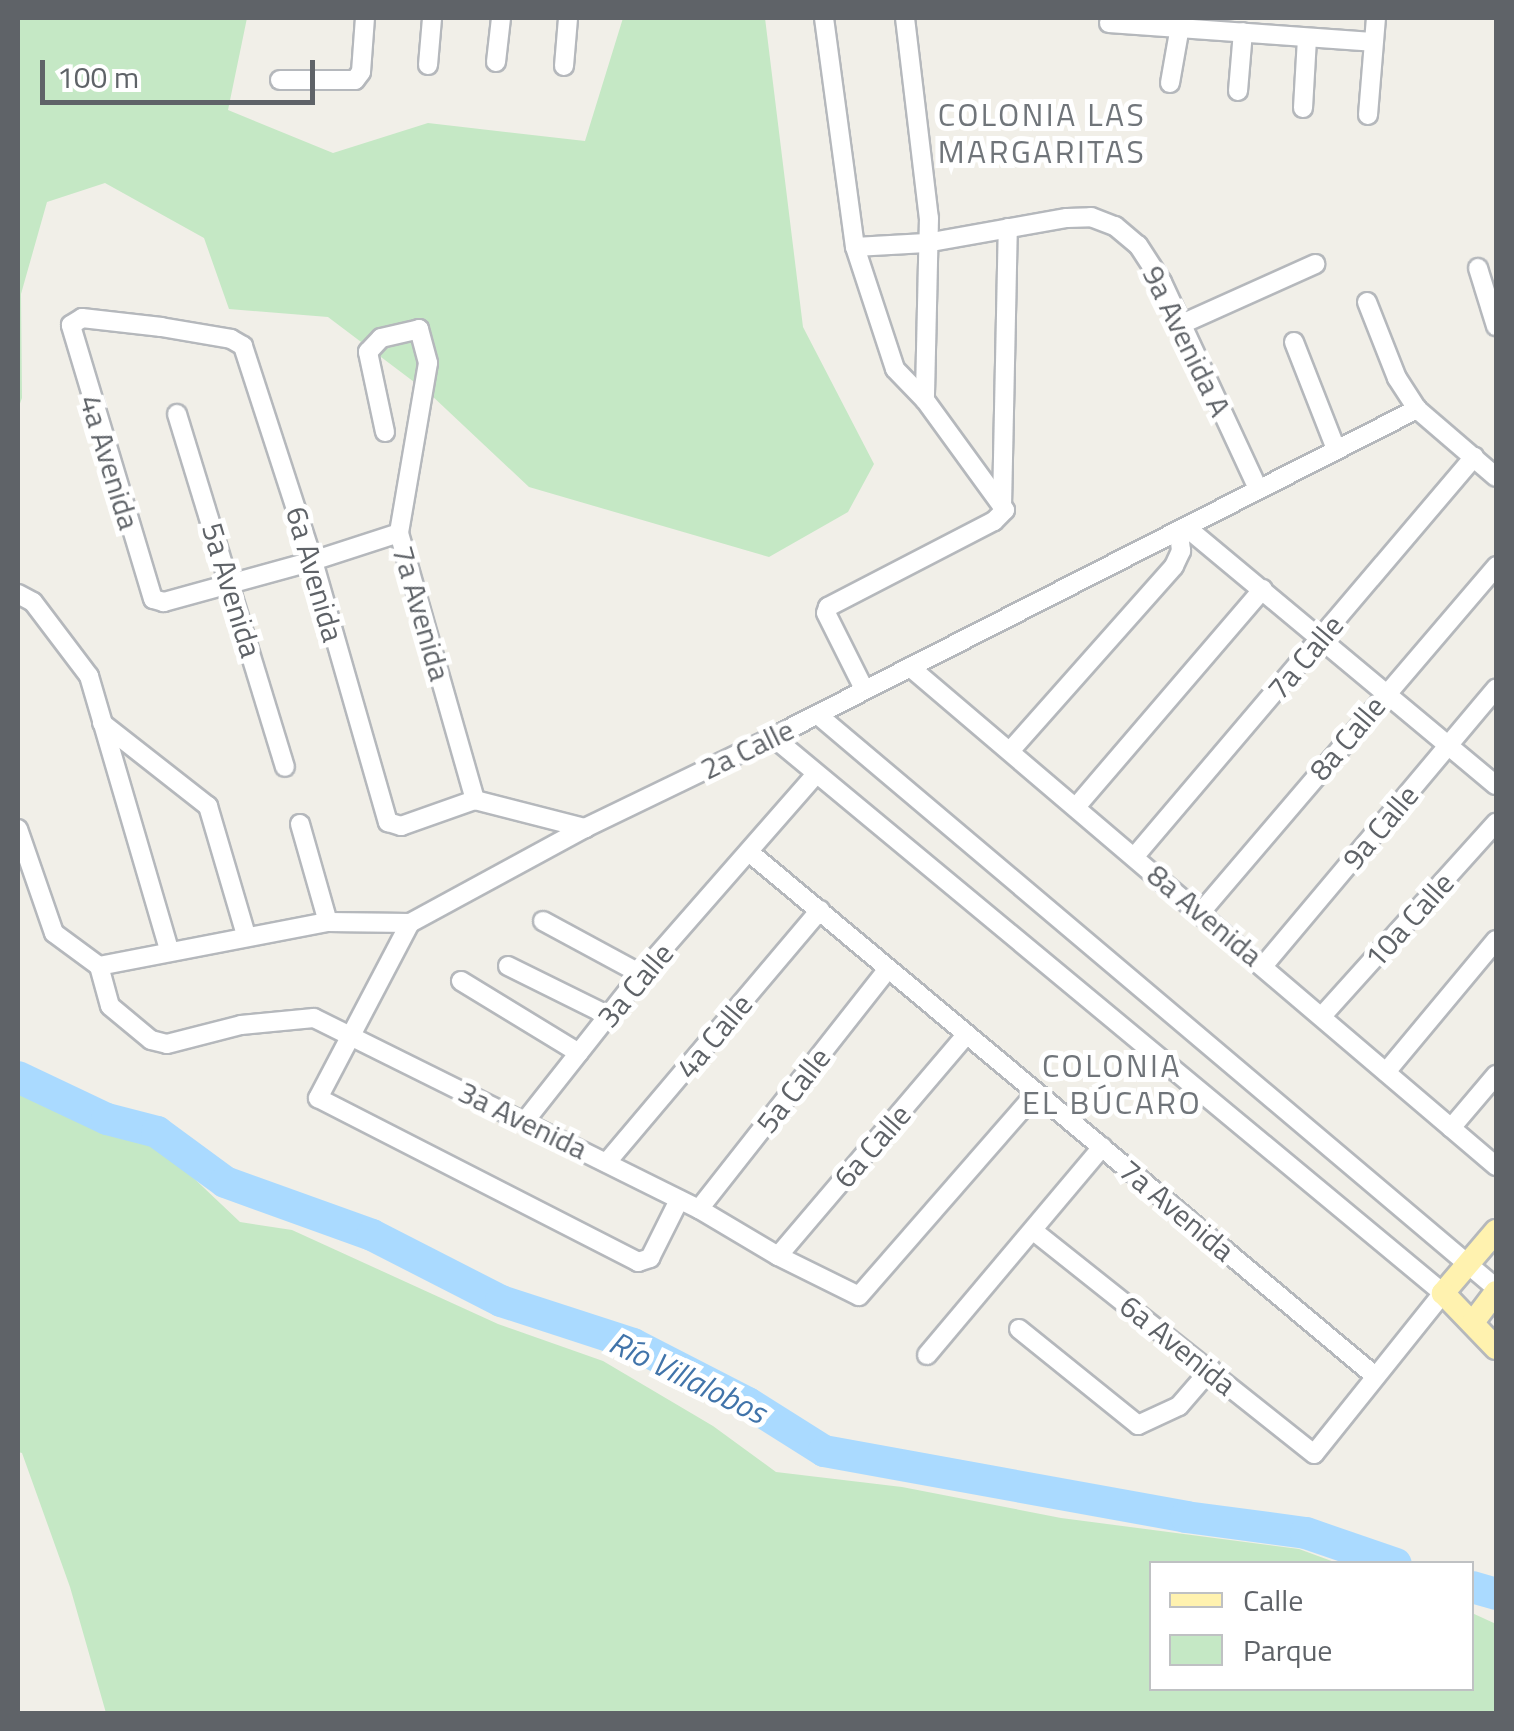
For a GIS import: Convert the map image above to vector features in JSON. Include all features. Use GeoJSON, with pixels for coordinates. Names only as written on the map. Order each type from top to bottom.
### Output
{"type":"FeatureCollection","features":[{"type":"Feature","properties":{"kind":"main road"},"geometry":{"type":"LineString","coordinates":[[1496,1232],[1443,1293],[1496,1348]]}},
{"type":"Feature","properties":{"kind":"main road"},"geometry":{"type":"LineString","coordinates":[[1474,1322],[1496,1290]]}},
{"type":"Feature","properties":{"kind":"street"},"geometry":{"type":"LineString","coordinates":[[280,80],[355,80],[361,72],[365,18]]}},
{"type":"Feature","properties":{"kind":"street"},"geometry":{"type":"LineString","coordinates":[[428,65],[432,18]]}},
{"type":"Feature","properties":{"kind":"street"},"geometry":{"type":"LineString","coordinates":[[496,62],[501,18]]}},
{"type":"Feature","properties":{"kind":"street"},"geometry":{"type":"LineString","coordinates":[[564,66],[568,18]]}},
{"type":"Feature","properties":{"kind":"street"},"geometry":{"type":"LineString","coordinates":[[824,18],[855,247],[895,369],[925,400],[1002,506]]}},
{"type":"Feature","properties":{"kind":"street"},"geometry":{"type":"LineString","coordinates":[[905,18],[927,192],[925,400]]}},
{"type":"Feature","properties":{"kind":"street"},"geometry":{"type":"LineString","coordinates":[[1368,115],[1376,18]]}},
{"type":"Feature","properties":{"kind":"street"},"geometry":{"type":"LineString","coordinates":[[1109,23],[1372,42]]}},
{"type":"Feature","properties":{"kind":"street"},"geometry":{"type":"LineString","coordinates":[[1170,83],[1180,26]]}},
{"type":"Feature","properties":{"kind":"street"},"geometry":{"type":"LineString","coordinates":[[1238,90],[1243,32]]}},
{"type":"Feature","properties":{"kind":"street"},"geometry":{"type":"LineString","coordinates":[[1303,108],[1307,38]]}},
{"type":"Feature","properties":{"kind":"street","name":"9a Avenida A"},"geometry":{"type":"LineString","coordinates":[[1008,228],[1091,216],[1115,226],[1138,245],[1184,323],[1258,489]]}},
{"type":"Feature","properties":{"kind":"street"},"geometry":{"type":"LineString","coordinates":[[855,247],[926,242],[1008,228],[1004,515],[828,607],[826,613],[864,690]]}},
{"type":"Feature","properties":{"kind":"street"},"geometry":{"type":"LineString","coordinates":[[1184,323],[1315,264]]}},
{"type":"Feature","properties":{"kind":"street"},"geometry":{"type":"LineString","coordinates":[[1478,268],[1496,326]]}},
{"type":"Feature","properties":{"kind":"street"},"geometry":{"type":"LineString","coordinates":[[1367,302],[1398,378],[1417,409],[1496,477]]}},
{"type":"Feature","properties":{"kind":"street","name":"4a Avenida"},"geometry":{"type":"LineString","coordinates":[[231,339],[82,318],[71,324],[150,593],[164,602],[231,584]]}},
{"type":"Feature","properties":{"kind":"street","name":"7a Avenida"},"geometry":{"type":"LineString","coordinates":[[385,432],[368,352],[374,343],[420,330],[428,363],[399,533],[475,800]]}},
{"type":"Feature","properties":{"kind":"street","name":"6a Avenida"},"geometry":{"type":"LineString","coordinates":[[231,339],[246,352],[313,560],[383,817],[401,826],[475,800]]}},
{"type":"Feature","properties":{"kind":"street"},"geometry":{"type":"LineString","coordinates":[[1294,342],[1336,449]]}},
{"type":"Feature","properties":{"kind":"street","name":"2a Calle"},"geometry":{"type":"LineString","coordinates":[[410,924],[585,828],[773,738],[1417,409]]}},
{"type":"Feature","properties":{"kind":"street","name":"5a Avenida"},"geometry":{"type":"LineString","coordinates":[[177,414],[284,767]]}},
{"type":"Feature","properties":{"kind":"street","name":"7a Calle"},"geometry":{"type":"LineString","coordinates":[[1135,856],[1474,458]]}},
{"type":"Feature","properties":{"kind":"street"},"geometry":{"type":"LineString","coordinates":[[1183,529],[1263,589],[1496,785]]}},
{"type":"Feature","properties":{"kind":"street"},"geometry":{"type":"LineString","coordinates":[[1010,750],[1174,566],[1181,550],[1183,529]]}},
{"type":"Feature","properties":{"kind":"street"},"geometry":{"type":"LineString","coordinates":[[231,584],[399,533]]}},
{"type":"Feature","properties":{"kind":"street","name":"8a Calle"},"geometry":{"type":"LineString","coordinates":[[1202,912],[1496,566]]}},
{"type":"Feature","properties":{"kind":"street"},"geometry":{"type":"LineString","coordinates":[[1076,807],[1263,589]]}},
{"type":"Feature","properties":{"kind":"street"},"geometry":{"type":"LineString","coordinates":[[25,598],[82,662],[168,950]]}},
{"type":"Feature","properties":{"kind":"street","name":"8a Avenida"},"geometry":{"type":"LineString","coordinates":[[910,667],[1496,1166]]}},
{"type":"Feature","properties":{"kind":"street","name":"9a Calle"},"geometry":{"type":"LineString","coordinates":[[1264,965],[1496,689]]}},
{"type":"Feature","properties":{"kind":"street"},"geometry":{"type":"LineString","coordinates":[[818,714],[1496,1290]]}},
{"type":"Feature","properties":{"kind":"street"},"geometry":{"type":"LineString","coordinates":[[102,723],[208,806],[246,935]]}},
{"type":"Feature","properties":{"kind":"street"},"geometry":{"type":"LineString","coordinates":[[773,738],[1443,1293],[1375,1376]]}},
{"type":"Feature","properties":{"kind":"street","name":"3a Calle"},"geometry":{"type":"LineString","coordinates":[[525,1121],[641,974],[816,774]]}},
{"type":"Feature","properties":{"kind":"street"},"geometry":{"type":"LineString","coordinates":[[475,800],[585,828]]}},
{"type":"Feature","properties":{"kind":"street","name":"10a Calle"},"geometry":{"type":"LineString","coordinates":[[1322,1016],[1496,823]]}},
{"type":"Feature","properties":{"kind":"street"},"geometry":{"type":"LineString","coordinates":[[300,824],[328,922]]}},
{"type":"Feature","properties":{"kind":"street"},"geometry":{"type":"LineString","coordinates":[[18,830],[25,884],[54,932],[99,966],[328,922],[410,924],[318,1098],[638,1262],[650,1258],[679,1200]]}},
{"type":"Feature","properties":{"kind":"street","name":"7a Avenida"},"geometry":{"type":"LineString","coordinates":[[748,852],[1375,1376]]}},
{"type":"Feature","properties":{"kind":"street","name":"4a Calle"},"geometry":{"type":"LineString","coordinates":[[608,1162],[820,910]]}},
{"type":"Feature","properties":{"kind":"street"},"geometry":{"type":"LineString","coordinates":[[542,922],[641,974]]}},
{"type":"Feature","properties":{"kind":"street"},"geometry":{"type":"LineString","coordinates":[[1386,1072],[1496,940]]}},
{"type":"Feature","properties":{"kind":"street","name":"3a Avenida"},"geometry":{"type":"LineString","coordinates":[[99,966],[110,1006],[119,1018],[167,1044],[242,1024],[314,1018],[608,1162],[855,1295],[861,1293],[1036,1093]]}},
{"type":"Feature","properties":{"kind":"street"},"geometry":{"type":"LineString","coordinates":[[508,966],[609,1016]]}},
{"type":"Feature","properties":{"kind":"street","name":"5a Calle"},"geometry":{"type":"LineString","coordinates":[[699,1209],[888,970]]}},
{"type":"Feature","properties":{"kind":"street"},"geometry":{"type":"LineString","coordinates":[[461,981],[579,1052]]}},
{"type":"Feature","properties":{"kind":"street","name":"6a Calle"},"geometry":{"type":"LineString","coordinates":[[778,1256],[966,1036]]}},
{"type":"Feature","properties":{"kind":"street"},"geometry":{"type":"LineString","coordinates":[[1452,1128],[1496,1075]]}},
{"type":"Feature","properties":{"kind":"street"},"geometry":{"type":"LineString","coordinates":[[928,1356],[1102,1147]]}},
{"type":"Feature","properties":{"kind":"street","name":"6a Avenida"},"geometry":{"type":"LineString","coordinates":[[1035,1232],[1314,1454],[1375,1376]]}},
{"type":"Feature","properties":{"kind":"street"},"geometry":{"type":"LineString","coordinates":[[1019,1329],[1138,1424],[1179,1406],[1211,1370]]}},
{"type":"Feature","properties":{"kind":"green space"},"geometry":{"type":"Polygon","coordinates":[[[18,18],[247,18],[228,110],[333,153],[428,123],[585,141],[623,18],[765,18],[803,327],[874,464],[848,512],[769,557],[529,487],[430,394],[328,317],[229,309],[204,238],[105,183],[47,202],[21,294],[22,398],[18,409],[18,18]]]}},
{"type":"Feature","properties":{"kind":"green space"},"geometry":{"type":"Polygon","coordinates":[[[18,1094],[165,1151],[240,1222],[292,1230],[498,1324],[603,1361],[713,1426],[776,1472],[902,1487],[1061,1518],[1299,1549],[1332,1561],[1149,1561],[1149,1691],[1474,1691],[1474,1614],[1496,1624],[1496,1713],[106,1713],[70,1587],[22,1453],[18,1452],[18,1094]]]}},
{"type":"Feature","properties":{"kind":"waterway","name":"Río Villalobos"},"geometry":{"type":"LineString","coordinates":[[18,1077],[107,1119],[157,1132],[225,1182],[372,1235],[501,1301],[633,1344],[748,1403],[824,1451],[1186,1517],[1306,1533],[1387,1561]]}},
{"type":"Feature","properties":{"kind":"waterway","name":"Río Villalobos"},"geometry":{"type":"LineString","coordinates":[[1474,1588],[1496,1594]]}},
{"type":"Feature","properties":{"kind":"district","name":"COLONIA LAS MARGARITAS"},"geometry":{"type":"Point","coordinates":[1042,134]}},
{"type":"Feature","properties":{"kind":"district","name":"COLONIA EL BÚCARO"},"geometry":{"type":"Point","coordinates":[1112,1084]}}]}
